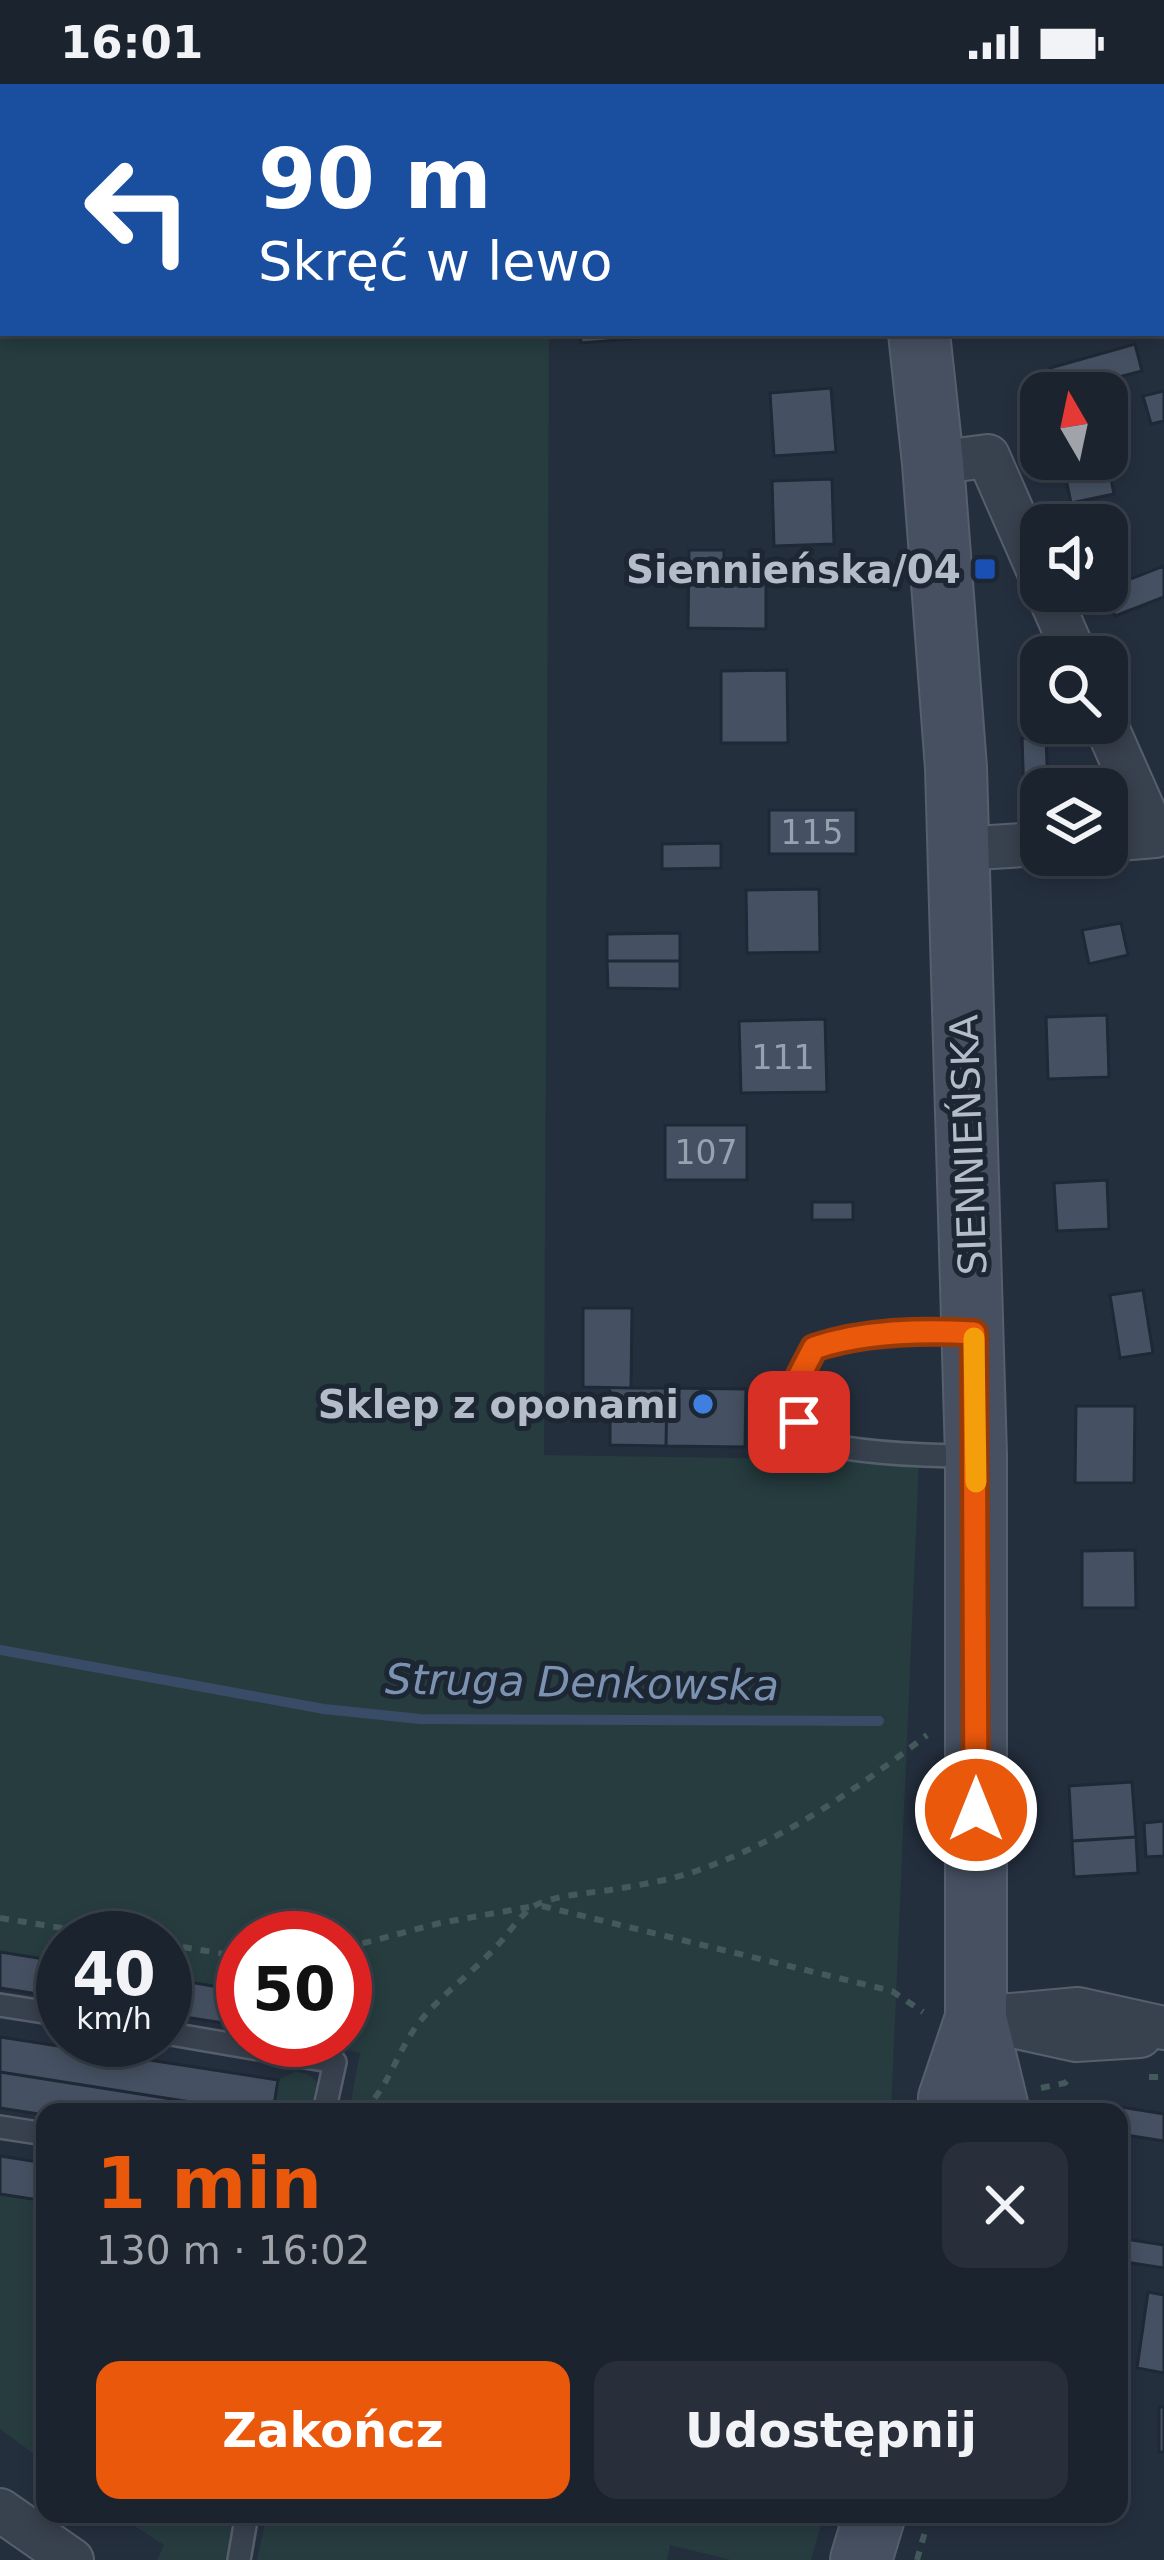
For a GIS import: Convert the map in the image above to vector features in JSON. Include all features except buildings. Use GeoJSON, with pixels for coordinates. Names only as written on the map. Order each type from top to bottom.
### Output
{"type":"FeatureCollection","features":[{"type":"Feature","properties":{"kind":"main road","name":"SIENNIEŃSKA"},"geometry":{"type":"LineString","coordinates":[[919,336],[956,768],[974,1333],[976,1456],[948,2103]]}},
{"type":"Feature","properties":{"kind":"main road","name":"SIENNIEŃSKA"},"geometry":{"type":"LineString","coordinates":[[950,2015],[996,2103]]}},
{"type":"Feature","properties":{"kind":"main road"},"geometry":{"type":"LineString","coordinates":[[861,2560],[872,2523]]}},
{"type":"Feature","properties":{"kind":"main road"},"geometry":{"type":"LineString","coordinates":[[897,2560],[907,2523]]}},
{"type":"Feature","properties":{"kind":"street"},"geometry":{"type":"LineString","coordinates":[[933,463],[988,456],[1020,529]]}},
{"type":"Feature","properties":{"kind":"street"},"geometry":{"type":"LineString","coordinates":[[1128,774],[1155,836],[1128,838]]}},
{"type":"Feature","properties":{"kind":"street"},"geometry":{"type":"LineString","coordinates":[[958,849],[1020,845]]}},
{"type":"Feature","properties":{"kind":"street"},"geometry":{"type":"LineString","coordinates":[[950,2015],[1078,2008],[1164,2032]]}},
{"type":"Feature","properties":{"kind":"street"},"geometry":{"type":"LineString","coordinates":[[0,2510],[72,2560]]}},
{"type":"Feature","properties":{"kind":"lane"},"geometry":{"type":"LineString","coordinates":[[974,1333],[934,1331],[842,1339],[814,1348],[800,1375],[799,1422],[807,1442],[838,1448],[976,1456]]}},
{"type":"Feature","properties":{"kind":"lane"},"geometry":{"type":"LineString","coordinates":[[0,2005],[36,2011]]}},
{"type":"Feature","properties":{"kind":"lane"},"geometry":{"type":"LineString","coordinates":[[192,2038],[335,2062],[326,2103]]}},
{"type":"Feature","properties":{"kind":"lane"},"geometry":{"type":"LineString","coordinates":[[0,2127],[36,2133]]}},
{"type":"Feature","properties":{"kind":"lane"},"geometry":{"type":"LineString","coordinates":[[239,2560],[245,2523]]}},
{"type":"Feature","properties":{"kind":"path"},"geometry":{"type":"LineString","coordinates":[[372,1941],[696,1871],[783,1832],[853,1791],[935,1730]]}},
{"type":"Feature","properties":{"kind":"path"},"geometry":{"type":"LineString","coordinates":[[371,2103],[388,2081],[411,2034],[532,1906],[892,1991],[950,2015]]}},
{"type":"Feature","properties":{"kind":"path"},"geometry":{"type":"LineString","coordinates":[[0,1918],[36,1924]]}},
{"type":"Feature","properties":{"kind":"path"},"geometry":{"type":"LineString","coordinates":[[917,2560],[927,2523]]}},
{"type":"Feature","properties":{"kind":"green space"},"geometry":{"type":"Polygon","coordinates":[[[0,336],[549,336],[544,1455],[919,1461],[891,2103],[351,2103],[357,2067],[372,2067],[372,1911],[216,1911],[216,1986],[192,1982],[192,1911],[36,1911],[36,1958],[0,1952],[0,336]]]}},
{"type":"Feature","properties":{"kind":"green space"},"geometry":{"type":"Polygon","coordinates":[[[295,2072],[310,2076],[318,2084],[320,2103],[274,2103],[278,2080],[295,2072]]]}},
{"type":"Feature","properties":{"kind":"green space"},"geometry":{"type":"Polygon","coordinates":[[[0,2194],[36,2200],[36,2455],[0,2429],[0,2194]]]}},
{"type":"Feature","properties":{"kind":"green space"},"geometry":{"type":"Polygon","coordinates":[[[130,2523],[237,2523],[230,2560],[157,2560],[164,2545],[130,2523]]]}},
{"type":"Feature","properties":{"kind":"green space"},"geometry":{"type":"Polygon","coordinates":[[[265,2523],[821,2523],[811,2560],[731,2560],[670,2545],[667,2560],[257,2560],[265,2523]]]}},
{"type":"Feature","properties":{"kind":"waterway","name":"Struga Denkowska"},"geometry":{"type":"LineString","coordinates":[[0,1650],[324,1709],[420,1719],[879,1721]]}},
{"type":"Feature","properties":{"kind":"slow traffic"},"geometry":{"type":"LineString","coordinates":[[974,1338],[976,1482]]}},
{"type":"Feature","properties":{"kind":"place","name":"Siennieńska/04"},"geometry":{"type":"Point","coordinates":[985,569]}},
{"type":"Feature","properties":{"kind":"place","name":"Sklep z oponami"},"geometry":{"type":"Point","coordinates":[703,1404]}},
{"type":"Feature","properties":{"kind":"route"},"geometry":{"type":"LineString","coordinates":[[799,1422],[800,1375],[814,1348],[842,1339],[934,1331],[974,1333],[976,1810]]}}]}
